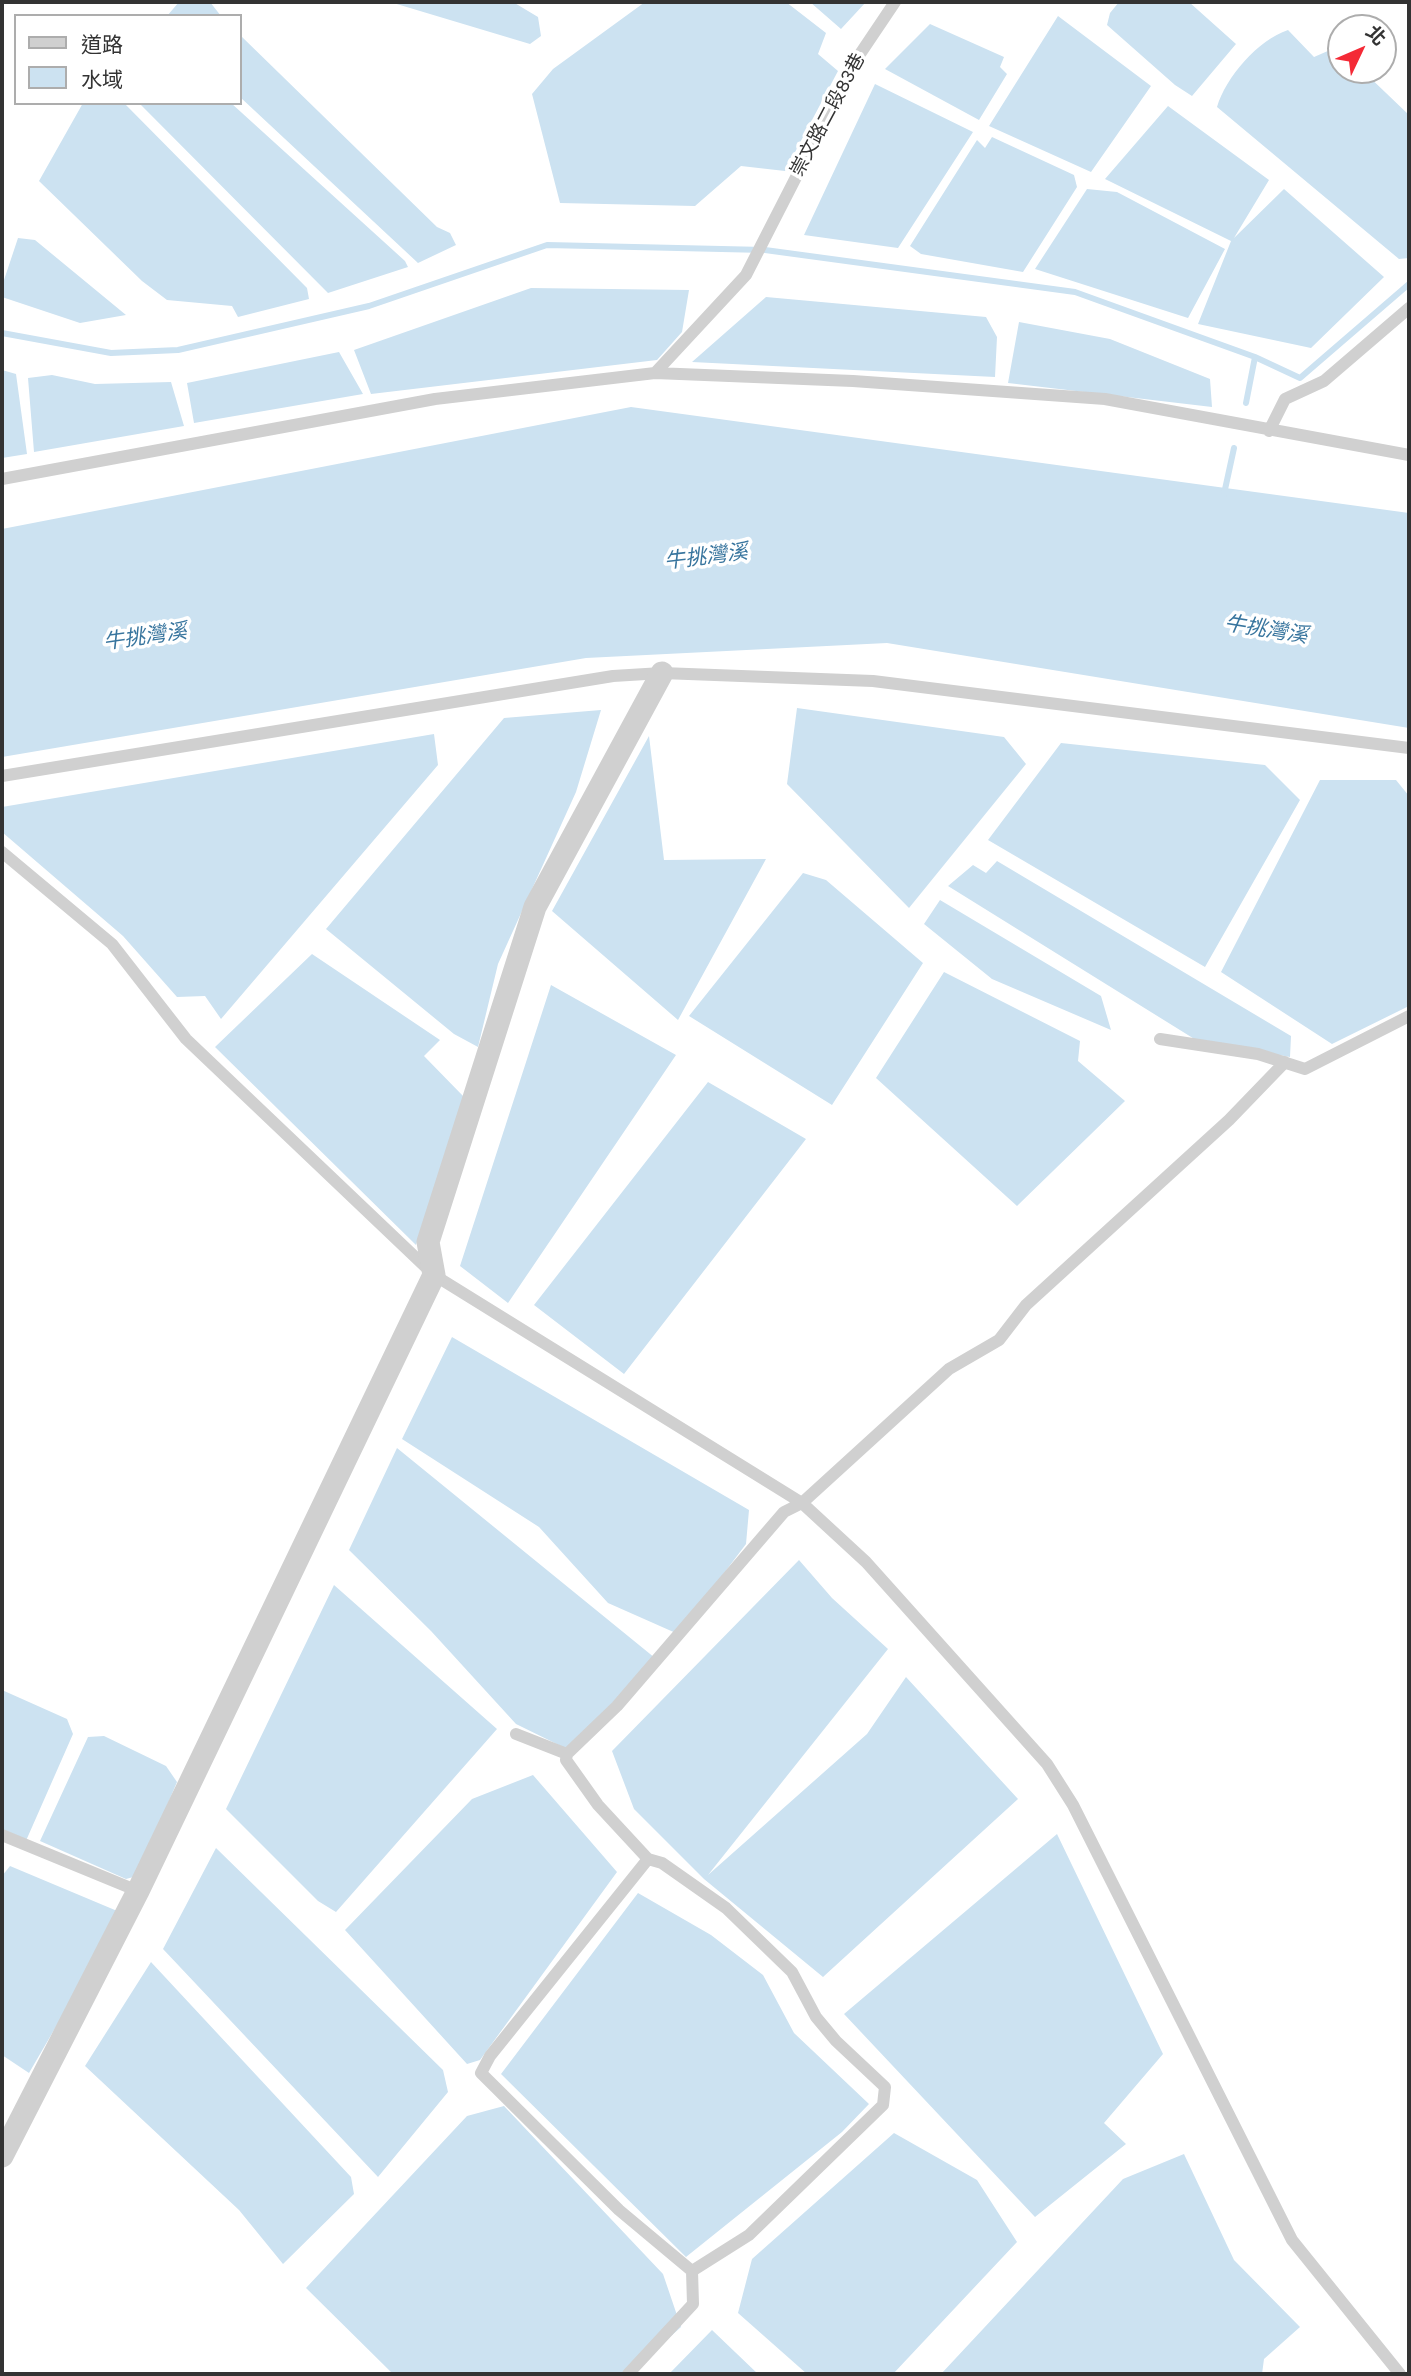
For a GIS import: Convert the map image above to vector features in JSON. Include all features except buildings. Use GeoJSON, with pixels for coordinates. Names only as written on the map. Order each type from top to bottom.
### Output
{"type":"FeatureCollection","features":[{"type":"Feature","properties":{"kind":"street"},"geometry":{"type":"LineString","coordinates":[[2,2156],[138,1891],[435,1275],[428,1242],[535,907],[662,673]]}},
{"type":"Feature","properties":{"kind":"lane","name":"崇文路二段83巷"},"geometry":{"type":"LineString","coordinates":[[655,373],[746,275],[766,231],[856,60],[895,2]]}},
{"type":"Feature","properties":{"kind":"lane"},"geometry":{"type":"LineString","coordinates":[[1269,431],[1285,399],[1324,381],[1409,308]]}},
{"type":"Feature","properties":{"kind":"lane"},"geometry":{"type":"LineString","coordinates":[[2,479],[435,399],[655,373],[853,381],[1105,399],[1409,455]]}},
{"type":"Feature","properties":{"kind":"lane"},"geometry":{"type":"LineString","coordinates":[[2,776],[613,676],[662,673],[873,681],[1409,748]]}},
{"type":"Feature","properties":{"kind":"lane"},"geometry":{"type":"LineString","coordinates":[[2,852],[112,944],[186,1039],[435,1275],[802,1503],[866,1562],[1047,1764],[1073,1805],[1292,2240],[1400,2374]]}},
{"type":"Feature","properties":{"kind":"lane"},"geometry":{"type":"LineString","coordinates":[[1160,1039],[1258,1054],[1305,1069],[1409,1016]]}},
{"type":"Feature","properties":{"kind":"lane"},"geometry":{"type":"LineString","coordinates":[[692,2271],[749,2235],[883,2105],[886,2087],[836,2041],[816,2017],[792,1972],[726,1908],[662,1863],[648,1858],[598,1805],[566,1760],[567,1754],[617,1706],[784,1512],[802,1503],[950,1369],[999,1340],[1026,1305],[1229,1120],[1285,1062]]}},
{"type":"Feature","properties":{"kind":"lane"},"geometry":{"type":"LineString","coordinates":[[516,1734],[567,1754]]}},
{"type":"Feature","properties":{"kind":"lane"},"geometry":{"type":"LineString","coordinates":[[2,1835],[138,1891]]}},
{"type":"Feature","properties":{"kind":"lane"},"geometry":{"type":"LineString","coordinates":[[628,2374],[693,2304],[692,2271],[619,2210],[481,2073],[490,2056],[648,1858]]}},
{"type":"Feature","properties":{"kind":"water"},"geometry":{"type":"Polygon","coordinates":[[[179,2],[210,2],[219,14],[169,14],[179,2]]]}},
{"type":"Feature","properties":{"kind":"water"},"geometry":{"type":"Polygon","coordinates":[[[390,2],[513,2],[538,17],[541,36],[530,44],[390,2]]]}},
{"type":"Feature","properties":{"kind":"water"},"geometry":{"type":"Polygon","coordinates":[[[645,2],[786,2],[826,33],[818,54],[838,71],[785,171],[741,166],[695,206],[560,203],[532,94],[553,69],[645,2]]]}},
{"type":"Feature","properties":{"kind":"water"},"geometry":{"type":"Polygon","coordinates":[[[810,2],[866,2],[841,29],[810,2]]]}},
{"type":"Feature","properties":{"kind":"water"},"geometry":{"type":"Polygon","coordinates":[[[1119,2],[1189,2],[1236,44],[1192,96],[1175,85],[1107,25],[1110,13],[1119,2]]]}},
{"type":"Feature","properties":{"kind":"water"},"geometry":{"type":"Polygon","coordinates":[[[1058,16],[1151,86],[1091,172],[989,126],[1058,16]]]}},
{"type":"Feature","properties":{"kind":"water"},"geometry":{"type":"Polygon","coordinates":[[[930,24],[1004,57],[1000,67],[1007,74],[979,120],[885,69],[930,24]]]}},
{"type":"Feature","properties":{"kind":"water"},"geometry":{"type":"Polygon","coordinates":[[[1288,30],[1314,57],[1327,51],[1327,84],[1377,84],[1409,115],[1409,258],[1399,259],[1217,107],[1221,95],[1245,61],[1277,35],[1288,30]]]}},
{"type":"Feature","properties":{"kind":"water"},"geometry":{"type":"Polygon","coordinates":[[[242,37],[437,227],[450,233],[456,245],[418,263],[242,99],[242,37]]]}},
{"type":"Feature","properties":{"kind":"water"},"geometry":{"type":"Polygon","coordinates":[[[875,84],[973,132],[898,248],[804,235],[875,84]]]}},
{"type":"Feature","properties":{"kind":"water"},"geometry":{"type":"Polygon","coordinates":[[[82,105],[126,105],[307,288],[309,299],[238,317],[232,306],[167,300],[142,281],[39,181],[82,105]]]}},
{"type":"Feature","properties":{"kind":"water"},"geometry":{"type":"Polygon","coordinates":[[[141,105],[233,105],[405,261],[408,267],[328,293],[141,105]]]}},
{"type":"Feature","properties":{"kind":"water"},"geometry":{"type":"Polygon","coordinates":[[[1168,106],[1269,180],[1234,238],[1284,189],[1384,277],[1311,348],[1198,324],[1231,241],[1105,179],[1168,106]]]}},
{"type":"Feature","properties":{"kind":"water"},"geometry":{"type":"Polygon","coordinates":[[[992,137],[1074,175],[1077,187],[1023,272],[921,254],[910,246],[977,140],[985,148],[992,137]]]}},
{"type":"Feature","properties":{"kind":"water"},"geometry":{"type":"Polygon","coordinates":[[[1087,189],[1117,192],[1225,249],[1188,318],[1035,269],[1087,189]]]}},
{"type":"Feature","properties":{"kind":"water"},"geometry":{"type":"Polygon","coordinates":[[[18,238],[35,240],[126,315],[80,323],[2,297],[2,286],[18,238]]]}},
{"type":"Feature","properties":{"kind":"water"},"geometry":{"type":"Polygon","coordinates":[[[531,288],[689,290],[682,332],[657,360],[371,394],[354,350],[531,288]]]}},
{"type":"Feature","properties":{"kind":"water"},"geometry":{"type":"Polygon","coordinates":[[[766,297],[986,317],[997,337],[995,377],[692,362],[766,297]]]}},
{"type":"Feature","properties":{"kind":"water"},"geometry":{"type":"Polygon","coordinates":[[[1019,322],[1110,339],[1210,379],[1212,407],[1008,383],[1019,322]]]}},
{"type":"Feature","properties":{"kind":"water"},"geometry":{"type":"Polygon","coordinates":[[[339,352],[363,394],[194,423],[187,383],[339,352]]]}},
{"type":"Feature","properties":{"kind":"water"},"geometry":{"type":"Polygon","coordinates":[[[2,370],[16,374],[27,454],[2,458],[2,370]]]}},
{"type":"Feature","properties":{"kind":"water"},"geometry":{"type":"Polygon","coordinates":[[[52,375],[95,384],[171,382],[184,426],[34,452],[28,378],[52,375]]]}},
{"type":"Feature","properties":{"kind":"water","name":"牛挑灣溪"},"geometry":{"type":"Polygon","coordinates":[[[631,407],[1409,513],[1409,728],[887,643],[586,658],[2,757],[2,529],[631,407]]]}},
{"type":"Feature","properties":{"kind":"water"},"geometry":{"type":"Polygon","coordinates":[[[797,708],[1004,737],[1026,764],[909,908],[787,784],[797,708]]]}},
{"type":"Feature","properties":{"kind":"water"},"geometry":{"type":"Polygon","coordinates":[[[601,710],[576,792],[498,964],[478,1047],[454,1034],[326,929],[504,718],[601,710]]]}},
{"type":"Feature","properties":{"kind":"water"},"geometry":{"type":"Polygon","coordinates":[[[434,734],[438,765],[221,1019],[205,996],[177,997],[123,936],[2,832],[2,807],[434,734]]]}},
{"type":"Feature","properties":{"kind":"water"},"geometry":{"type":"Polygon","coordinates":[[[649,736],[664,860],[766,859],[678,1020],[552,911],[649,736]]]}},
{"type":"Feature","properties":{"kind":"water"},"geometry":{"type":"Polygon","coordinates":[[[1061,743],[1265,765],[1300,800],[1205,967],[988,840],[1061,743]]]}},
{"type":"Feature","properties":{"kind":"water"},"geometry":{"type":"Polygon","coordinates":[[[1320,780],[1396,780],[1409,796],[1409,1006],[1332,1044],[1221,972],[1320,780]]]}},
{"type":"Feature","properties":{"kind":"water"},"geometry":{"type":"Polygon","coordinates":[[[997,861],[1291,1036],[1290,1057],[1196,1040],[948,886],[973,865],[986,873],[997,861]]]}},
{"type":"Feature","properties":{"kind":"water"},"geometry":{"type":"Polygon","coordinates":[[[803,873],[826,880],[923,963],[832,1105],[689,1016],[803,873]]]}},
{"type":"Feature","properties":{"kind":"water"},"geometry":{"type":"Polygon","coordinates":[[[940,900],[1101,996],[1111,1030],[992,979],[924,924],[940,900]]]}},
{"type":"Feature","properties":{"kind":"water"},"geometry":{"type":"Polygon","coordinates":[[[312,954],[440,1040],[424,1056],[464,1097],[416,1245],[215,1047],[312,954]]]}},
{"type":"Feature","properties":{"kind":"water"},"geometry":{"type":"Polygon","coordinates":[[[944,972],[1080,1041],[1078,1061],[1125,1101],[1017,1206],[876,1078],[944,972]]]}},
{"type":"Feature","properties":{"kind":"water"},"geometry":{"type":"Polygon","coordinates":[[[551,985],[676,1055],[508,1303],[460,1266],[551,985]]]}},
{"type":"Feature","properties":{"kind":"water"},"geometry":{"type":"Polygon","coordinates":[[[708,1082],[806,1139],[624,1374],[534,1305],[708,1082]]]}},
{"type":"Feature","properties":{"kind":"water"},"geometry":{"type":"Polygon","coordinates":[[[452,1337],[749,1510],[746,1544],[678,1634],[608,1603],[539,1527],[402,1439],[452,1337]]]}},
{"type":"Feature","properties":{"kind":"water"},"geometry":{"type":"Polygon","coordinates":[[[397,1448],[655,1658],[573,1752],[516,1724],[431,1631],[349,1550],[397,1448]]]}},
{"type":"Feature","properties":{"kind":"water"},"geometry":{"type":"Polygon","coordinates":[[[799,1560],[832,1598],[888,1649],[708,1875],[867,1734],[906,1677],[1018,1799],[823,1977],[704,1879],[634,1809],[612,1751],[799,1560]]]}},
{"type":"Feature","properties":{"kind":"water"},"geometry":{"type":"Polygon","coordinates":[[[334,1585],[497,1729],[336,1912],[318,1901],[226,1809],[334,1585]]]}},
{"type":"Feature","properties":{"kind":"water"},"geometry":{"type":"Polygon","coordinates":[[[2,1690],[67,1719],[73,1734],[25,1843],[2,1832],[2,1690]]]}},
{"type":"Feature","properties":{"kind":"water"},"geometry":{"type":"Polygon","coordinates":[[[104,1736],[166,1766],[177,1782],[137,1876],[126,1879],[40,1841],[88,1737],[104,1736]]]}},
{"type":"Feature","properties":{"kind":"water"},"geometry":{"type":"Polygon","coordinates":[[[533,1775],[617,1872],[480,2060],[467,2064],[345,1930],[472,1799],[533,1775]]]}},
{"type":"Feature","properties":{"kind":"water"},"geometry":{"type":"Polygon","coordinates":[[[1057,1834],[1163,2054],[1104,2123],[1126,2144],[1035,2217],[844,2014],[1057,1834]]]}},
{"type":"Feature","properties":{"kind":"water"},"geometry":{"type":"Polygon","coordinates":[[[216,1848],[443,2070],[448,2092],[378,2177],[163,1949],[216,1848]]]}},
{"type":"Feature","properties":{"kind":"water"},"geometry":{"type":"Polygon","coordinates":[[[10,1866],[122,1913],[29,2073],[2,2055],[2,1876],[10,1866]]]}},
{"type":"Feature","properties":{"kind":"water"},"geometry":{"type":"Polygon","coordinates":[[[638,1893],[711,1935],[763,1975],[794,2033],[869,2104],[842,2132],[686,2257],[501,2074],[638,1893]]]}},
{"type":"Feature","properties":{"kind":"water"},"geometry":{"type":"Polygon","coordinates":[[[151,1962],[351,2177],[354,2194],[283,2264],[239,2210],[85,2066],[151,1962]]]}},
{"type":"Feature","properties":{"kind":"water"},"geometry":{"type":"Polygon","coordinates":[[[504,2106],[663,2274],[681,2327],[629,2374],[393,2374],[306,2288],[467,2116],[504,2106]]]}},
{"type":"Feature","properties":{"kind":"water"},"geometry":{"type":"Polygon","coordinates":[[[894,2133],[977,2180],[1017,2242],[893,2374],[807,2374],[738,2313],[752,2259],[894,2133]]]}},
{"type":"Feature","properties":{"kind":"water"},"geometry":{"type":"Polygon","coordinates":[[[1184,2154],[1234,2260],[1300,2327],[1264,2359],[1262,2374],[941,2374],[1123,2179],[1184,2154]]]}},
{"type":"Feature","properties":{"kind":"water"},"geometry":{"type":"Polygon","coordinates":[[[712,2330],[758,2374],[669,2374],[712,2330]]]}},
{"type":"Feature","properties":{"kind":"waterway"},"geometry":{"type":"LineString","coordinates":[[2,333],[111,353],[178,350],[369,306],[547,245],[765,250],[1075,292],[1255,357],[1246,403]]}},
{"type":"Feature","properties":{"kind":"waterway"},"geometry":{"type":"LineString","coordinates":[[1255,357],[1300,378],[1409,284]]}},
{"type":"Feature","properties":{"kind":"waterway"},"geometry":{"type":"LineString","coordinates":[[1224,494],[1234,448]]}}]}
